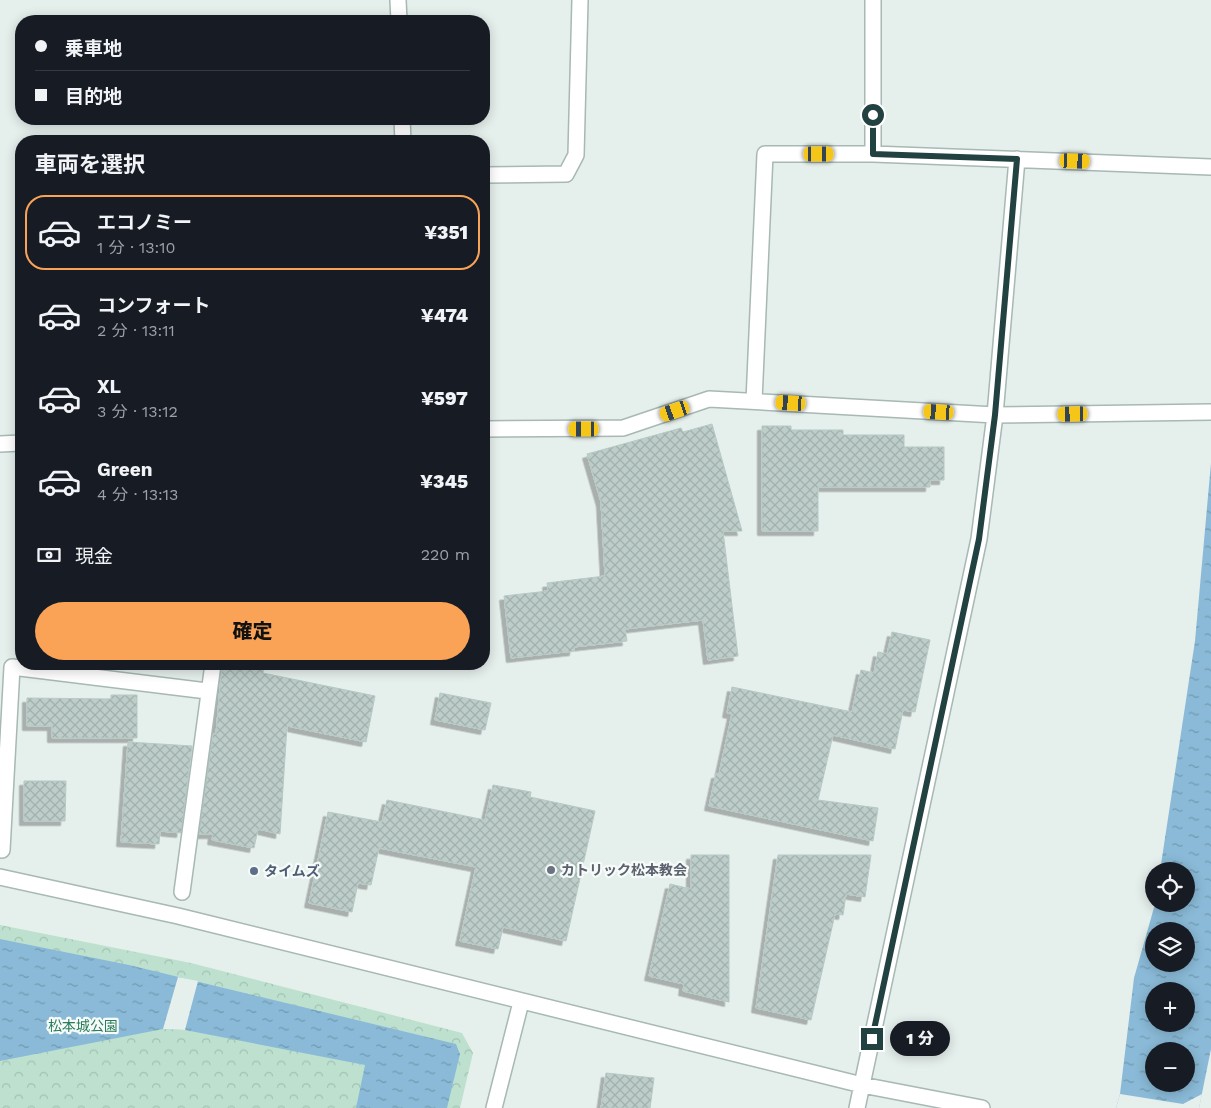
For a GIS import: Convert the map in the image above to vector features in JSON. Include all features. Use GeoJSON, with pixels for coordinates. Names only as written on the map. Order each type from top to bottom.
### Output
{"type":"FeatureCollection","features":[{"type":"Feature","properties":{"kind":"street"},"geometry":{"type":"LineString","coordinates":[[398,0],[399,15]]}},
{"type":"Feature","properties":{"kind":"street"},"geometry":{"type":"LineString","coordinates":[[490,175],[566,174],[576,155],[580,0]]}},
{"type":"Feature","properties":{"kind":"street"},"geometry":{"type":"LineString","coordinates":[[873,0],[873,154]]}},
{"type":"Feature","properties":{"kind":"street"},"geometry":{"type":"LineString","coordinates":[[754,401],[765,154],[873,154],[1211,166]]}},
{"type":"Feature","properties":{"kind":"street"},"geometry":{"type":"LineString","coordinates":[[857,1108],[979,539],[995,415],[1017,159]]}},
{"type":"Feature","properties":{"kind":"street"},"geometry":{"type":"LineString","coordinates":[[490,429],[624,428],[709,399],[995,415],[1211,412]]}},
{"type":"Feature","properties":{"kind":"street"},"geometry":{"type":"LineString","coordinates":[[0,444],[15,443]]}},
{"type":"Feature","properties":{"kind":"street"},"geometry":{"type":"LineString","coordinates":[[2,850],[12,667],[15,667]]}},
{"type":"Feature","properties":{"kind":"street"},"geometry":{"type":"LineString","coordinates":[[36,670],[208,691]]}},
{"type":"Feature","properties":{"kind":"street"},"geometry":{"type":"LineString","coordinates":[[182,892],[212,670]]}},
{"type":"Feature","properties":{"kind":"street"},"geometry":{"type":"LineString","coordinates":[[0,877],[178,916],[521,1002],[701,1043],[862,1084],[982,1108]]}},
{"type":"Feature","properties":{"kind":"street"},"geometry":{"type":"LineString","coordinates":[[494,1108],[521,1002]]}},
{"type":"Feature","properties":{"kind":"green space","name":"松本城公園"},"geometry":{"type":"Polygon","coordinates":[[[0,925],[191,963],[462,1033],[473,1053],[460,1108],[0,1108],[0,925]]]}},
{"type":"Feature","properties":{"kind":"water"},"geometry":{"type":"Polygon","coordinates":[[[1211,463],[1211,1049],[1199,1108],[1116,1108],[1120,1094],[1134,978],[1145,939],[1145,972],[1195,972],[1195,922],[1150,922],[1153,912],[1195,912],[1195,862],[1161,862],[1195,641],[1211,463]]]}},
{"type":"Feature","properties":{"kind":"water"},"geometry":{"type":"Polygon","coordinates":[[[0,939],[129,965],[456,1044],[460,1054],[447,1108],[356,1108],[365,1065],[185,1030],[163,1029],[0,1061],[0,939]]]}},
{"type":"Feature","properties":{"kind":"pier"},"geometry":{"type":"Polygon","coordinates":[[[178,977],[198,981],[185,1030],[163,1029],[178,977]]]}},
{"type":"Feature","properties":{"kind":"pier"},"geometry":{"type":"Polygon","coordinates":[[[1120,1094],[1183,1104],[1202,1094],[1199,1108],[1116,1108],[1120,1094]]]}},
{"type":"Feature","properties":{"kind":"building"},"geometry":{"type":"Polygon","coordinates":[[[712,424],[742,531],[723,531],[738,656],[708,660],[703,620],[625,629],[627,641],[574,647],[574,651],[511,658],[504,596],[548,591],[547,583],[605,576],[601,502],[587,454],[681,428],[683,432],[712,424]]]}},
{"type":"Feature","properties":{"kind":"building"},"geometry":{"type":"Polygon","coordinates":[[[762,426],[791,426],[791,430],[843,430],[843,435],[904,435],[904,447],[944,447],[944,480],[930,480],[930,487],[818,487],[818,531],[762,531],[762,426]]]}},
{"type":"Feature","properties":{"kind":"building"},"geometry":{"type":"Polygon","coordinates":[[[892,632],[930,640],[915,712],[903,710],[895,749],[833,735],[818,800],[878,808],[873,841],[709,806],[716,774],[719,774],[732,714],[727,713],[732,687],[852,712],[861,670],[874,673],[878,652],[887,654],[892,632]]]}},
{"type":"Feature","properties":{"kind":"building"},"geometry":{"type":"Polygon","coordinates":[[[221,670],[263,670],[263,673],[375,696],[366,742],[287,726],[280,834],[258,829],[254,848],[212,840],[213,834],[199,834],[213,734],[216,734],[221,670]]]}},
{"type":"Feature","properties":{"kind":"building"},"geometry":{"type":"Polygon","coordinates":[[[440,693],[491,703],[485,730],[435,720],[440,693]]]}},
{"type":"Feature","properties":{"kind":"building"},"geometry":{"type":"Polygon","coordinates":[[[111,695],[137,695],[137,738],[52,738],[52,726],[27,726],[27,698],[111,699],[111,695]]]}},
{"type":"Feature","properties":{"kind":"building"},"geometry":{"type":"Polygon","coordinates":[[[128,742],[192,746],[181,833],[160,831],[159,844],[121,842],[128,742]]]}},
{"type":"Feature","properties":{"kind":"building"},"geometry":{"type":"Polygon","coordinates":[[[24,781],[66,781],[65,821],[24,821],[24,781]]]}},
{"type":"Feature","properties":{"kind":"building"},"geometry":{"type":"Polygon","coordinates":[[[493,785],[531,792],[530,797],[595,811],[566,941],[503,927],[498,949],[460,941],[476,867],[379,848],[371,885],[358,883],[352,912],[309,903],[328,812],[382,822],[387,800],[485,820],[493,785]]]}},
{"type":"Feature","properties":{"kind":"building"},"geometry":{"type":"Polygon","coordinates":[[[691,855],[729,855],[729,1002],[683,991],[684,984],[649,976],[670,884],[691,889],[691,855]]]}},
{"type":"Feature","properties":{"kind":"building"},"geometry":{"type":"Polygon","coordinates":[[[778,855],[871,855],[865,897],[846,894],[843,915],[835,914],[811,1020],[756,1008],[778,855]]]}},
{"type":"Feature","properties":{"kind":"building"},"geometry":{"type":"Polygon","coordinates":[[[606,1073],[654,1078],[650,1108],[601,1108],[606,1073]]]}},
{"type":"Feature","properties":{"kind":"place","name":"カトリック松本教会"},"geometry":{"type":"Point","coordinates":[551,870]}},
{"type":"Feature","properties":{"kind":"place","name":"タイムズ"},"geometry":{"type":"Point","coordinates":[254,871]}},
{"type":"Feature","properties":{"kind":"route"},"geometry":{"type":"LineString","coordinates":[[872,1039],[979,539],[995,415],[1017,159],[873,154],[873,115]]}}]}
